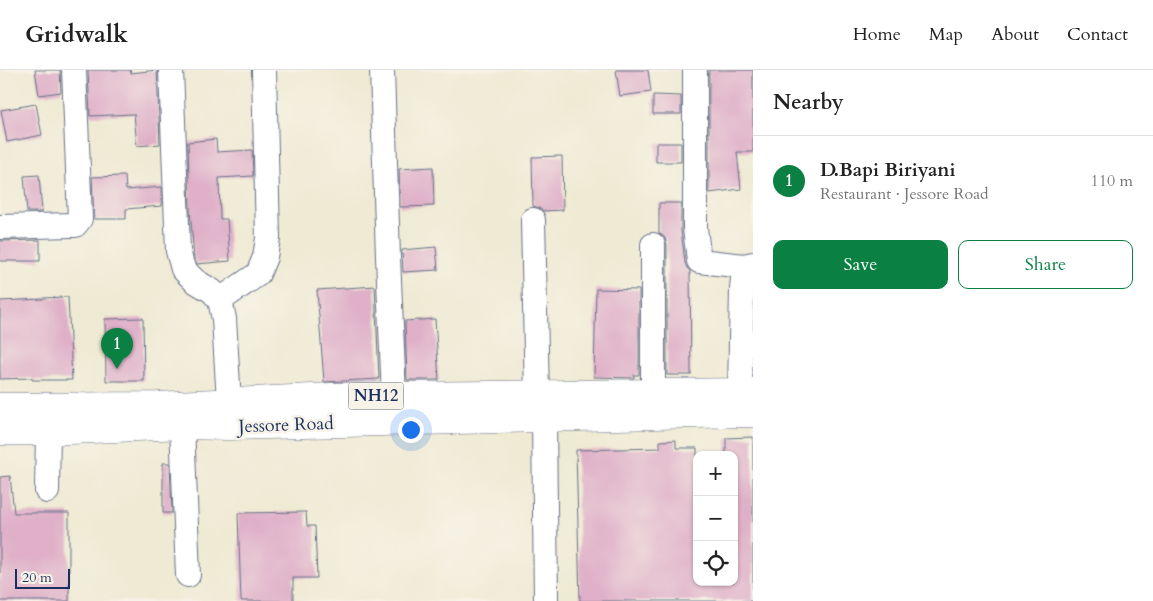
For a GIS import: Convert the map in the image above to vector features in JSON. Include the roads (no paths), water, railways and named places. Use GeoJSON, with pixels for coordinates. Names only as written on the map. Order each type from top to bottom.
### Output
{"type":"FeatureCollection","features":[{"type":"Feature","properties":{"kind":"highway","name":"Jessore Road"},"geometry":{"type":"LineString","coordinates":[[0,431],[48,431],[182,425],[228,426],[541,406],[654,393],[749,399]]}},
{"type":"Feature","properties":{"kind":"highway","name":"Jessore Road"},"geometry":{"type":"LineString","coordinates":[[0,408],[139,406],[394,396],[694,414],[749,399]]}},
{"type":"Feature","properties":{"kind":"street"},"geometry":{"type":"LineString","coordinates":[[0,227],[71,226],[75,225],[80,219],[74,70]]}},
{"type":"Feature","properties":{"kind":"street"},"geometry":{"type":"LineString","coordinates":[[171,70],[178,251],[183,269],[195,281],[212,291],[220,300],[224,319],[228,402]]}},
{"type":"Feature","properties":{"kind":"street"},"geometry":{"type":"LineString","coordinates":[[220,300],[258,274],[265,257],[268,238],[264,70]]}},
{"type":"Feature","properties":{"kind":"street"},"geometry":{"type":"LineString","coordinates":[[382,70],[394,396]]}},
{"type":"Feature","properties":{"kind":"street"},"geometry":{"type":"LineString","coordinates":[[695,70],[696,228],[700,261],[748,265],[742,289],[749,399]]}},
{"type":"Feature","properties":{"kind":"street"},"geometry":{"type":"LineString","coordinates":[[533,220],[541,406],[546,601]]}},
{"type":"Feature","properties":{"kind":"street"},"geometry":{"type":"LineString","coordinates":[[653,245],[654,393]]}},
{"type":"Feature","properties":{"kind":"street"},"geometry":{"type":"LineString","coordinates":[[182,425],[188,575]]}},
{"type":"Feature","properties":{"kind":"street"},"geometry":{"type":"LineString","coordinates":[[47,491],[48,431]]}},
{"type":"Feature","properties":{"kind":"place","name":"D.Bapi Biriyani"},"geometry":{"type":"Point","coordinates":[117,369]}}]}
